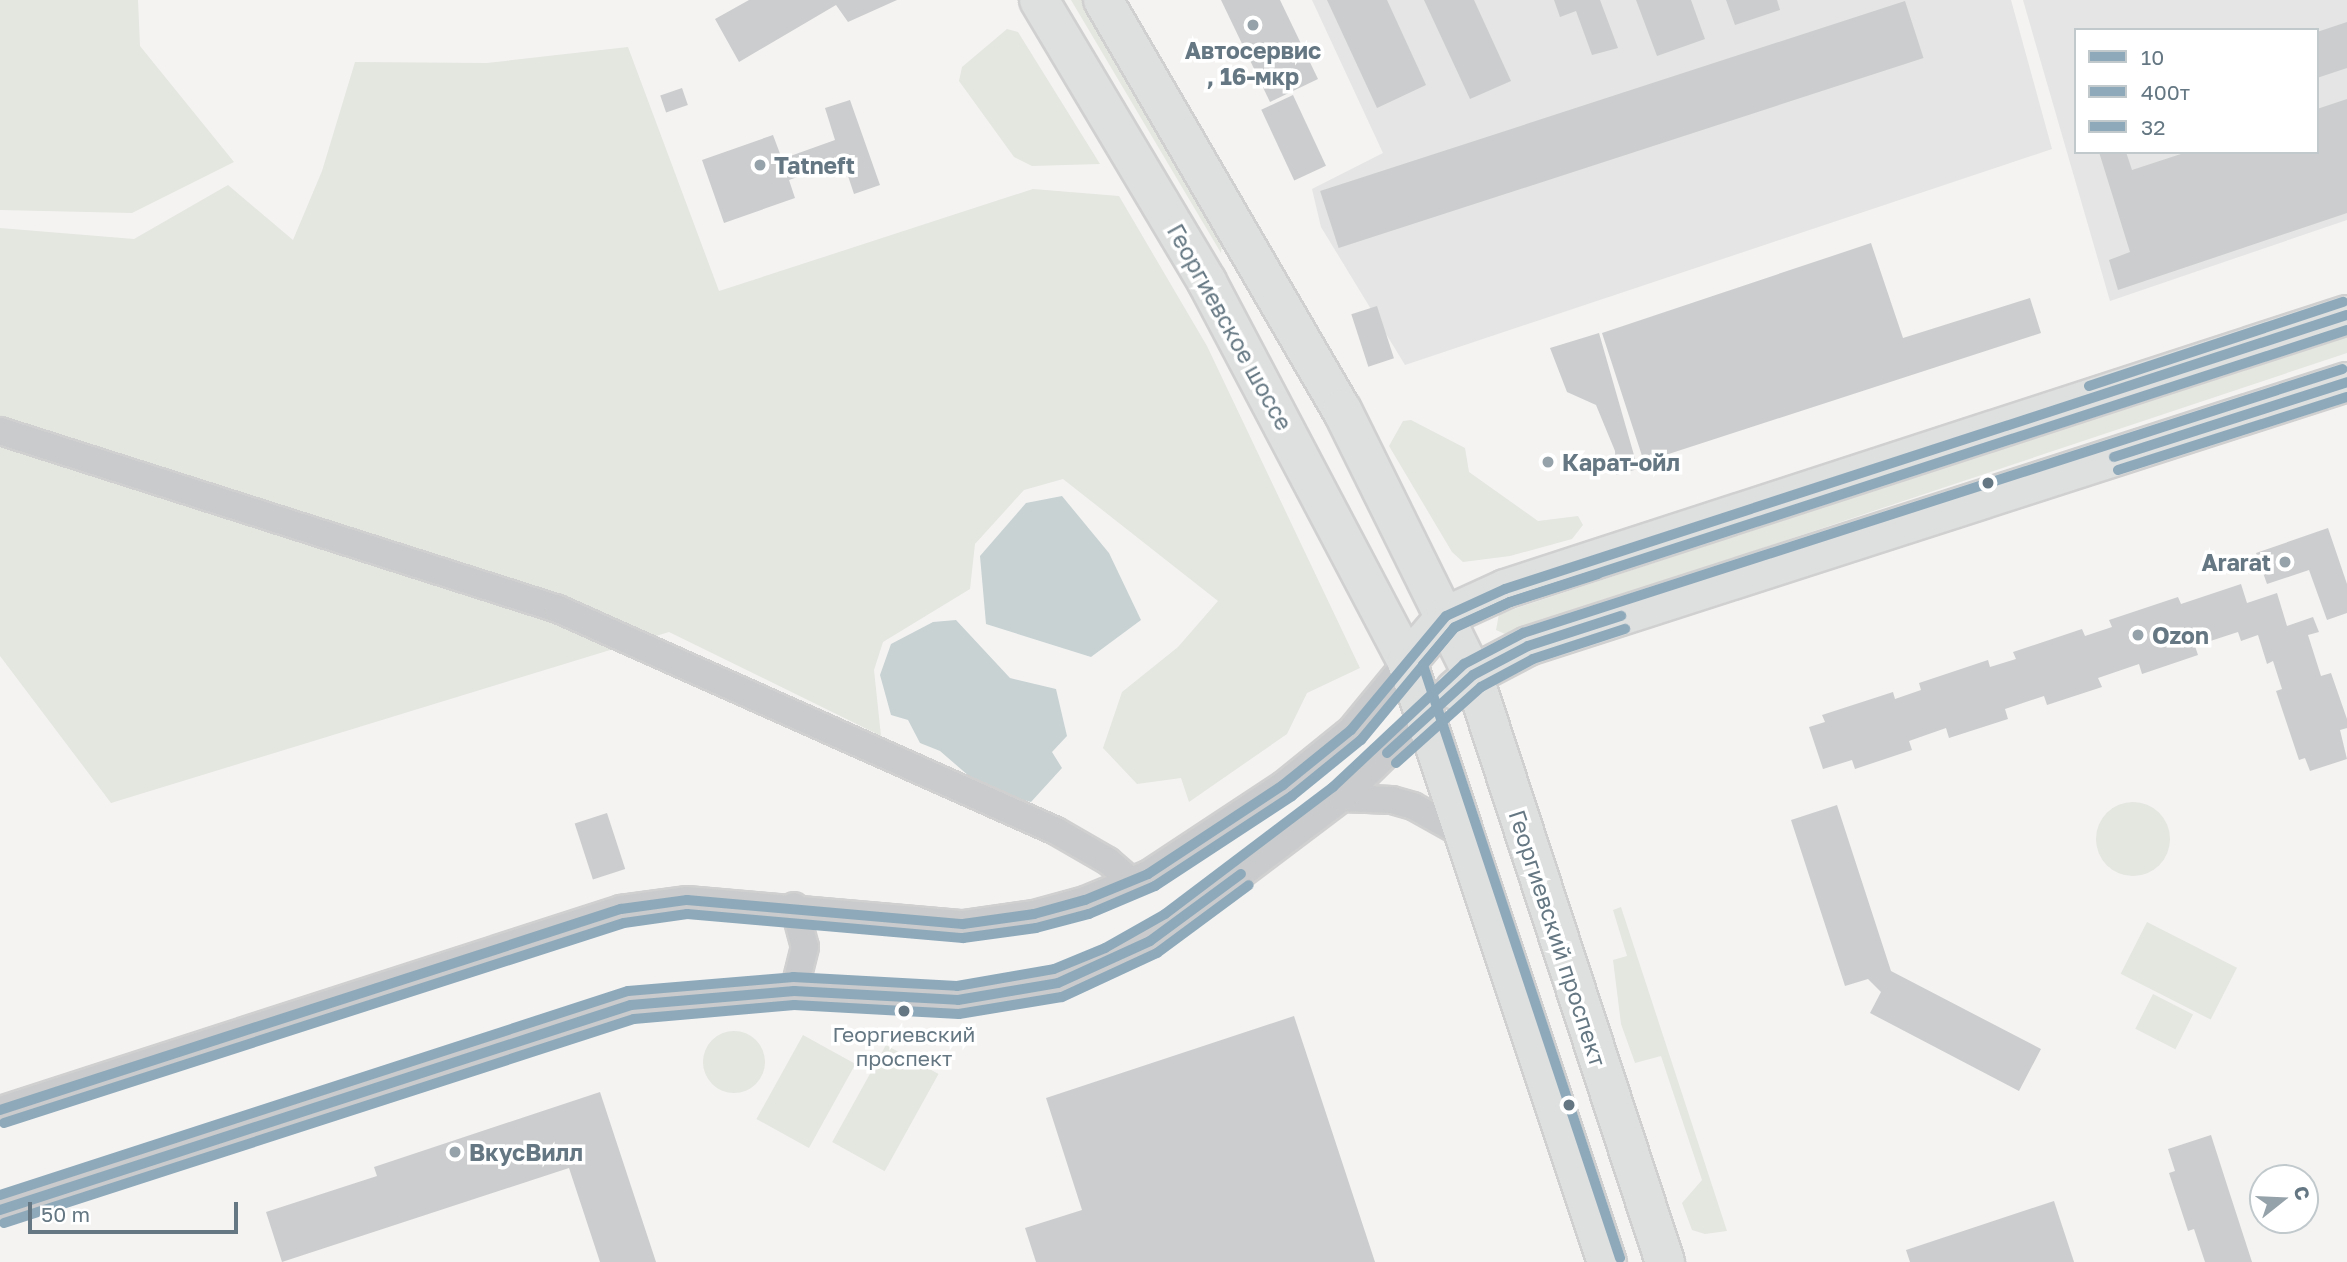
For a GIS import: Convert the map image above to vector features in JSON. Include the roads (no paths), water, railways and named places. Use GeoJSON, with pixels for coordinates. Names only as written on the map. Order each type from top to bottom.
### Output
{"type":"FeatureCollection","features":[{"type":"Feature","properties":{"kind":"main road","name":"Георгиевское шоссе"},"geometry":{"type":"LineString","coordinates":[[1039,0],[1207,282],[1407,662]]}},
{"type":"Feature","properties":{"kind":"main road"},"geometry":{"type":"LineString","coordinates":[[1103,0],[1342,410],[1446,616]]}},
{"type":"Feature","properties":{"kind":"main road"},"geometry":{"type":"LineString","coordinates":[[1606,1262],[1468,836],[1407,662],[1446,616],[1505,589],[2347,315]]}},
{"type":"Feature","properties":{"kind":"main road"},"geometry":{"type":"LineString","coordinates":[[1427,715],[1473,675],[1528,646],[2347,382]]}},
{"type":"Feature","properties":{"kind":"main road","name":"Георгиевский проспект"},"geometry":{"type":"LineString","coordinates":[[1446,616],[1473,675],[1665,1262]]}},
{"type":"Feature","properties":{"kind":"street"},"geometry":{"type":"LineString","coordinates":[[0,431],[558,609],[1056,831],[1108,861],[1132,882]]}},
{"type":"Feature","properties":{"kind":"street"},"geometry":{"type":"LineString","coordinates":[[0,1110],[621,909],[687,900],[794,906],[963,923],[1034,914],[1132,882],[1283,785],[1351,730],[1407,662]]}},
{"type":"Feature","properties":{"kind":"street"},"geometry":{"type":"LineString","coordinates":[[0,1210],[631,1005],[794,991],[906,1000],[958,1000],[1058,983],[1150,941],[1342,798],[1427,715]]}},
{"type":"Feature","properties":{"kind":"street"},"geometry":{"type":"LineString","coordinates":[[1342,798],[1402,803],[1468,836]]}},
{"type":"Feature","properties":{"kind":"street"},"geometry":{"type":"LineString","coordinates":[[794,906],[805,947],[794,991]]}},
{"type":"Feature","properties":{"kind":"place","name":"Автосервис , 16-мкр"},"geometry":{"type":"Point","coordinates":[1253,25]}},
{"type":"Feature","properties":{"kind":"place","name":"Tatneft"},"geometry":{"type":"Point","coordinates":[760,165]}},
{"type":"Feature","properties":{"kind":"place","name":"Карат-ойл"},"geometry":{"type":"Point","coordinates":[1548,462]}},
{"type":"Feature","properties":{"kind":"place","name":"Ararat"},"geometry":{"type":"Point","coordinates":[2285,562]}},
{"type":"Feature","properties":{"kind":"place","name":"Ozon"},"geometry":{"type":"Point","coordinates":[2138,635]}},
{"type":"Feature","properties":{"kind":"place","name":"Георгиевский проспект"},"geometry":{"type":"Point","coordinates":[904,1011]}},
{"type":"Feature","properties":{"kind":"place","name":"ВкусВилл"},"geometry":{"type":"Point","coordinates":[455,1152]}}]}
